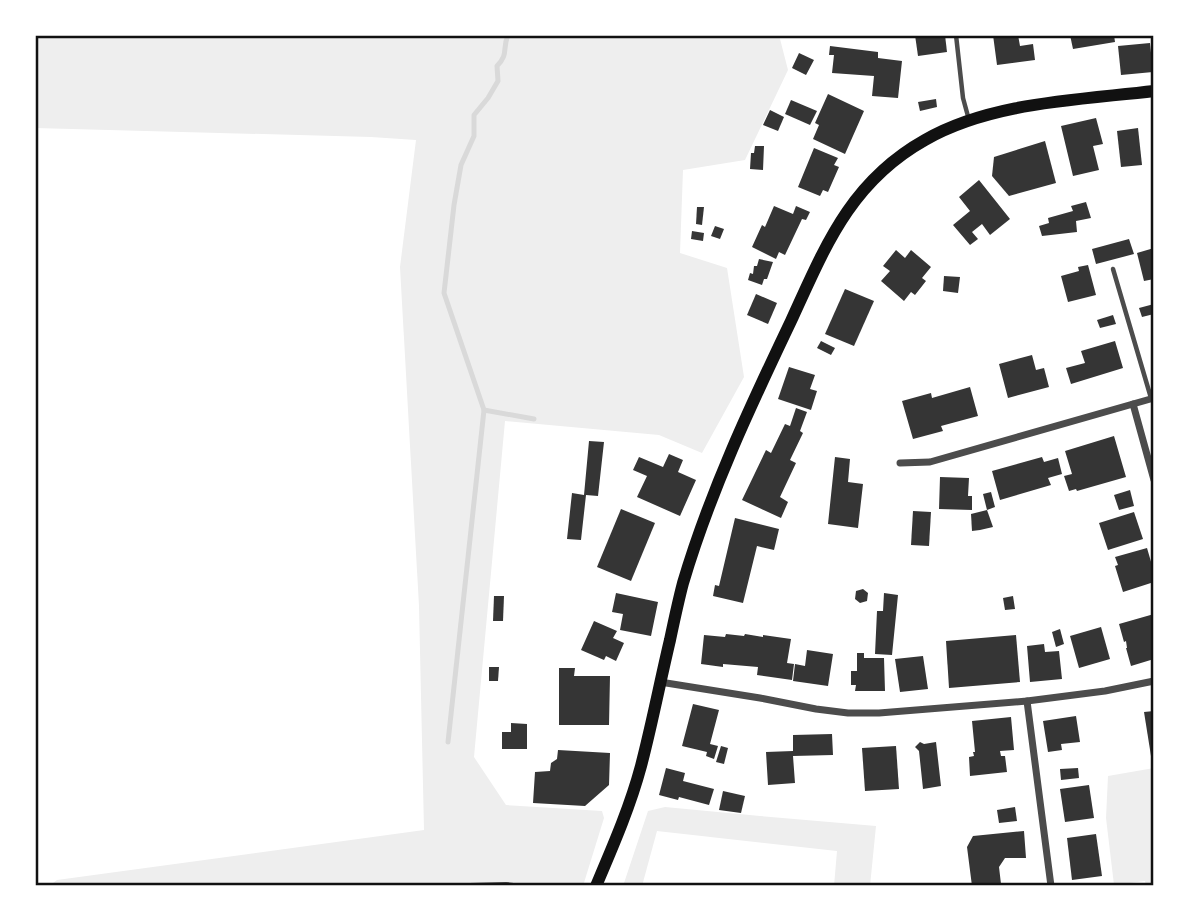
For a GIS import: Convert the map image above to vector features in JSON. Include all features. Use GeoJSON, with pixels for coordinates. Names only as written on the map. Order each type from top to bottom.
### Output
{"type":"FeatureCollection","features":[{"type":"Feature","properties":{"kind":"main road"},"geometry":{"type":"LineString","coordinates":[[596,886],[624,821],[640,766],[682,587],[711,498],[752,403],[826,246],[850,205],[880,172],[900,156],[923,141],[969,120],[1001,111],[1154,92]]}},
{"type":"Feature","properties":{"kind":"street"},"geometry":{"type":"LineString","coordinates":[[900,463],[930,462],[1152,398]]}},
{"type":"Feature","properties":{"kind":"street"},"geometry":{"type":"LineString","coordinates":[[1133,404],[1154,480]]}},
{"type":"Feature","properties":{"kind":"street"},"geometry":{"type":"LineString","coordinates":[[660,682],[848,713],[911,712],[1027,701],[1105,691],[1154,681]]}},
{"type":"Feature","properties":{"kind":"street"},"geometry":{"type":"LineString","coordinates":[[1027,701],[1051,886]]}},
{"type":"Feature","properties":{"kind":"lane"},"geometry":{"type":"LineString","coordinates":[[956,35],[963,98],[969,120]]}},
{"type":"Feature","properties":{"kind":"lane"},"geometry":{"type":"LineString","coordinates":[[1113,269],[1152,398]]}},
{"type":"Feature","properties":{"kind":"path"},"geometry":{"type":"LineString","coordinates":[[409,886],[528,886]]}},
{"type":"Feature","properties":{"kind":"shaded area"},"geometry":{"type":"Polygon","coordinates":[[[35,35],[779,35],[788,70],[745,160],[683,170],[680,253],[727,268],[744,377],[702,453],[659,435],[505,421],[474,757],[506,805],[602,811],[604,818],[583,886],[49,886],[57,880],[424,830],[419,606],[400,267],[416,140],[35,128],[35,35]]]}},
{"type":"Feature","properties":{"kind":"shaded area"},"geometry":{"type":"Polygon","coordinates":[[[1154,768],[1154,886],[1146,886],[1145,881],[1114,885],[1106,818],[1108,776],[1154,768]]]}},
{"type":"Feature","properties":{"kind":"shaded area"},"geometry":{"type":"Polygon","coordinates":[[[665,807],[876,826],[870,886],[834,886],[837,851],[657,831],[642,886],[623,886],[648,811],[665,807]]]}},
{"type":"Feature","properties":{"kind":"building"},"geometry":{"type":"Polygon","coordinates":[[[915,35],[945,35],[947,52],[918,56],[915,35]]]}},
{"type":"Feature","properties":{"kind":"building"},"geometry":{"type":"Polygon","coordinates":[[[993,35],[1018,35],[1020,46],[1033,44],[1035,60],[997,65],[993,35]]]}},
{"type":"Feature","properties":{"kind":"building"},"geometry":{"type":"Polygon","coordinates":[[[1070,35],[1114,35],[1115,42],[1073,49],[1070,35]]]}},
{"type":"Feature","properties":{"kind":"building"},"geometry":{"type":"Polygon","coordinates":[[[1150,43],[1153,72],[1121,75],[1118,46],[1150,43]]]}},
{"type":"Feature","properties":{"kind":"building"},"geometry":{"type":"Polygon","coordinates":[[[830,46],[878,52],[878,58],[902,61],[898,98],[872,96],[874,76],[832,73],[834,55],[829,55],[830,46]]]}},
{"type":"Feature","properties":{"kind":"building"},"geometry":{"type":"Polygon","coordinates":[[[799,53],[814,60],[806,75],[792,68],[799,53]]]}},
{"type":"Feature","properties":{"kind":"building"},"geometry":{"type":"Polygon","coordinates":[[[828,94],[864,111],[845,154],[813,139],[819,125],[815,123],[828,94]]]}},
{"type":"Feature","properties":{"kind":"building"},"geometry":{"type":"Polygon","coordinates":[[[936,99],[937,107],[920,111],[918,102],[936,99]]]}},
{"type":"Feature","properties":{"kind":"building"},"geometry":{"type":"Polygon","coordinates":[[[791,100],[817,111],[810,125],[785,114],[791,100]]]}},
{"type":"Feature","properties":{"kind":"building"},"geometry":{"type":"Polygon","coordinates":[[[770,110],[784,117],[778,131],[763,125],[770,110]]]}},
{"type":"Feature","properties":{"kind":"building"},"geometry":{"type":"Polygon","coordinates":[[[1096,118],[1103,144],[1093,146],[1099,170],[1073,176],[1061,126],[1096,118]]]}},
{"type":"Feature","properties":{"kind":"building"},"geometry":{"type":"Polygon","coordinates":[[[1138,128],[1142,165],[1121,167],[1117,131],[1138,128]]]}},
{"type":"Feature","properties":{"kind":"building"},"geometry":{"type":"Polygon","coordinates":[[[1045,141],[1056,183],[1009,196],[992,176],[994,157],[1045,141]]]}},
{"type":"Feature","properties":{"kind":"building"},"geometry":{"type":"Polygon","coordinates":[[[755,146],[764,146],[763,170],[750,169],[751,153],[754,153],[755,146]]]}},
{"type":"Feature","properties":{"kind":"building"},"geometry":{"type":"Polygon","coordinates":[[[814,148],[838,158],[834,165],[839,167],[828,192],[823,190],[820,196],[798,187],[814,148]]]}},
{"type":"Feature","properties":{"kind":"building"},"geometry":{"type":"Polygon","coordinates":[[[979,180],[1010,219],[990,235],[982,224],[972,232],[978,239],[970,245],[953,225],[970,211],[959,197],[979,180]]]}},
{"type":"Feature","properties":{"kind":"building"},"geometry":{"type":"Polygon","coordinates":[[[1086,202],[1091,218],[1076,221],[1077,232],[1042,236],[1039,226],[1049,223],[1048,218],[1073,211],[1071,206],[1086,202]]]}},
{"type":"Feature","properties":{"kind":"building"},"geometry":{"type":"Polygon","coordinates":[[[774,206],[793,214],[796,206],[810,212],[806,220],[802,219],[785,255],[779,252],[776,259],[752,247],[774,206]]]}},
{"type":"Feature","properties":{"kind":"building"},"geometry":{"type":"Polygon","coordinates":[[[697,207],[704,207],[702,225],[696,224],[697,207]]]}},
{"type":"Feature","properties":{"kind":"building"},"geometry":{"type":"Polygon","coordinates":[[[715,226],[724,229],[720,239],[711,236],[715,226]]]}},
{"type":"Feature","properties":{"kind":"building"},"geometry":{"type":"Polygon","coordinates":[[[692,231],[704,233],[703,241],[691,239],[692,231]]]}},
{"type":"Feature","properties":{"kind":"building"},"geometry":{"type":"Polygon","coordinates":[[[1129,239],[1134,254],[1096,264],[1092,249],[1129,239]]]}},
{"type":"Feature","properties":{"kind":"building"},"geometry":{"type":"Polygon","coordinates":[[[1154,248],[1154,279],[1144,281],[1137,253],[1154,248]]]}},
{"type":"Feature","properties":{"kind":"building"},"geometry":{"type":"Polygon","coordinates":[[[896,250],[905,258],[911,250],[931,267],[922,278],[926,281],[915,295],[911,292],[904,301],[881,281],[890,271],[883,266],[896,250]]]}},
{"type":"Feature","properties":{"kind":"building"},"geometry":{"type":"Polygon","coordinates":[[[759,259],[773,262],[762,285],[748,280],[759,259]]]}},
{"type":"Feature","properties":{"kind":"building"},"geometry":{"type":"Polygon","coordinates":[[[1088,265],[1096,295],[1068,302],[1061,276],[1079,271],[1078,267],[1088,265]]]}},
{"type":"Feature","properties":{"kind":"building"},"geometry":{"type":"Polygon","coordinates":[[[944,276],[960,277],[958,293],[943,291],[944,276]]]}},
{"type":"Feature","properties":{"kind":"building"},"geometry":{"type":"Polygon","coordinates":[[[845,289],[874,301],[854,346],[825,334],[845,289]]]}},
{"type":"Feature","properties":{"kind":"building"},"geometry":{"type":"Polygon","coordinates":[[[756,294],[777,303],[768,324],[747,315],[756,294]]]}},
{"type":"Feature","properties":{"kind":"building"},"geometry":{"type":"Polygon","coordinates":[[[1154,304],[1154,314],[1142,317],[1139,308],[1154,304]]]}},
{"type":"Feature","properties":{"kind":"building"},"geometry":{"type":"Polygon","coordinates":[[[1113,315],[1116,324],[1100,328],[1097,320],[1113,315]]]}},
{"type":"Feature","properties":{"kind":"building"},"geometry":{"type":"Polygon","coordinates":[[[821,341],[835,348],[831,355],[817,348],[821,341]]]}},
{"type":"Feature","properties":{"kind":"building"},"geometry":{"type":"Polygon","coordinates":[[[1115,341],[1123,368],[1071,384],[1066,368],[1085,363],[1081,351],[1115,341]]]}},
{"type":"Feature","properties":{"kind":"building"},"geometry":{"type":"Polygon","coordinates":[[[1032,355],[1036,370],[1044,368],[1049,387],[1008,398],[999,364],[1032,355]]]}},
{"type":"Feature","properties":{"kind":"building"},"geometry":{"type":"Polygon","coordinates":[[[789,367],[815,375],[810,389],[817,391],[811,410],[778,399],[789,367]]]}},
{"type":"Feature","properties":{"kind":"building"},"geometry":{"type":"Polygon","coordinates":[[[970,387],[978,416],[941,426],[943,431],[913,439],[902,401],[931,393],[932,398],[970,387]]]}},
{"type":"Feature","properties":{"kind":"building"},"geometry":{"type":"Polygon","coordinates":[[[796,408],[807,412],[800,431],[803,433],[790,460],[796,463],[780,497],[788,502],[781,518],[742,500],[766,450],[771,453],[785,424],[790,426],[796,408]]]}},
{"type":"Feature","properties":{"kind":"building"},"geometry":{"type":"Polygon","coordinates":[[[1114,436],[1126,477],[1069,491],[1064,476],[1072,474],[1065,451],[1114,436]]]}},
{"type":"Feature","properties":{"kind":"building"},"geometry":{"type":"Polygon","coordinates":[[[589,441],[604,442],[598,496],[586,495],[581,540],[567,539],[572,493],[584,495],[589,441]]]}},
{"type":"Feature","properties":{"kind":"building"},"geometry":{"type":"Polygon","coordinates":[[[669,454],[683,460],[678,472],[696,480],[680,516],[637,497],[647,476],[633,470],[639,457],[663,467],[669,454]]]}},
{"type":"Feature","properties":{"kind":"building"},"geometry":{"type":"Polygon","coordinates":[[[835,457],[850,459],[848,482],[863,484],[858,528],[828,524],[835,457]]]}},
{"type":"Feature","properties":{"kind":"building"},"geometry":{"type":"Polygon","coordinates":[[[1042,457],[1044,462],[1058,458],[1062,474],[1048,478],[1051,485],[1000,500],[992,471],[1042,457]]]}},
{"type":"Feature","properties":{"kind":"building"},"geometry":{"type":"Polygon","coordinates":[[[940,477],[969,478],[968,496],[972,496],[972,510],[939,509],[940,477]]]}},
{"type":"Feature","properties":{"kind":"building"},"geometry":{"type":"Polygon","coordinates":[[[1130,490],[1134,506],[1119,510],[1114,495],[1130,490]]]}},
{"type":"Feature","properties":{"kind":"building"},"geometry":{"type":"Polygon","coordinates":[[[991,492],[995,507],[987,510],[983,494],[991,492]]]}},
{"type":"Feature","properties":{"kind":"building"},"geometry":{"type":"Polygon","coordinates":[[[621,509],[655,523],[631,581],[597,567],[621,509]]]}},
{"type":"Feature","properties":{"kind":"building"},"geometry":{"type":"Polygon","coordinates":[[[987,510],[993,527],[972,531],[971,514],[987,510]]]}},
{"type":"Feature","properties":{"kind":"building"},"geometry":{"type":"Polygon","coordinates":[[[913,511],[931,512],[929,546],[911,545],[913,511]]]}},
{"type":"Feature","properties":{"kind":"building"},"geometry":{"type":"Polygon","coordinates":[[[1134,512],[1143,539],[1108,550],[1099,523],[1134,512]]]}},
{"type":"Feature","properties":{"kind":"building"},"geometry":{"type":"Polygon","coordinates":[[[735,518],[779,529],[774,550],[757,546],[743,603],[713,596],[715,585],[719,586],[735,518]]]}},
{"type":"Feature","properties":{"kind":"building"},"geometry":{"type":"Polygon","coordinates":[[[1147,548],[1154,582],[1123,592],[1115,557],[1147,548]]]}},
{"type":"Feature","properties":{"kind":"building"},"geometry":{"type":"Polygon","coordinates":[[[863,589],[868,593],[867,601],[860,603],[855,599],[856,591],[863,589]]]}},
{"type":"Feature","properties":{"kind":"building"},"geometry":{"type":"Polygon","coordinates":[[[616,593],[658,602],[651,636],[620,630],[623,614],[612,612],[616,593]]]}},
{"type":"Feature","properties":{"kind":"building"},"geometry":{"type":"Polygon","coordinates":[[[884,593],[898,595],[892,655],[875,654],[877,611],[883,611],[884,593]]]}},
{"type":"Feature","properties":{"kind":"building"},"geometry":{"type":"Polygon","coordinates":[[[494,596],[504,596],[503,621],[493,621],[494,596]]]}},
{"type":"Feature","properties":{"kind":"building"},"geometry":{"type":"Polygon","coordinates":[[[1013,596],[1015,609],[1005,610],[1003,598],[1013,596]]]}},
{"type":"Feature","properties":{"kind":"building"},"geometry":{"type":"Polygon","coordinates":[[[1154,614],[1154,659],[1131,666],[1119,624],[1154,614]]]}},
{"type":"Feature","properties":{"kind":"building"},"geometry":{"type":"Polygon","coordinates":[[[594,621],[617,631],[613,638],[624,643],[616,661],[606,656],[604,660],[581,650],[594,621]]]}},
{"type":"Feature","properties":{"kind":"building"},"geometry":{"type":"Polygon","coordinates":[[[1101,627],[1110,659],[1079,668],[1070,636],[1101,627]]]}},
{"type":"Feature","properties":{"kind":"building"},"geometry":{"type":"Polygon","coordinates":[[[1060,629],[1064,644],[1056,647],[1052,632],[1060,629]]]}},
{"type":"Feature","properties":{"kind":"building"},"geometry":{"type":"Polygon","coordinates":[[[726,634],[791,639],[787,663],[794,664],[792,680],[757,675],[758,667],[701,664],[704,635],[725,637],[726,634]]]}},
{"type":"Feature","properties":{"kind":"building"},"geometry":{"type":"Polygon","coordinates":[[[1016,635],[1020,682],[949,688],[946,641],[1016,635]]]}},
{"type":"Feature","properties":{"kind":"building"},"geometry":{"type":"Polygon","coordinates":[[[1044,644],[1045,652],[1059,651],[1062,679],[1030,682],[1027,646],[1044,644]]]}},
{"type":"Feature","properties":{"kind":"building"},"geometry":{"type":"Polygon","coordinates":[[[807,650],[833,654],[828,686],[793,681],[795,664],[805,666],[807,650]]]}},
{"type":"Feature","properties":{"kind":"building"},"geometry":{"type":"Polygon","coordinates":[[[857,653],[864,653],[864,658],[884,658],[885,691],[855,691],[856,685],[851,685],[851,671],[857,671],[857,653]]]}},
{"type":"Feature","properties":{"kind":"building"},"geometry":{"type":"Polygon","coordinates":[[[923,656],[928,689],[900,692],[895,659],[923,656]]]}},
{"type":"Feature","properties":{"kind":"building"},"geometry":{"type":"Polygon","coordinates":[[[489,667],[499,667],[498,681],[489,681],[489,667]]]}},
{"type":"Feature","properties":{"kind":"building"},"geometry":{"type":"Polygon","coordinates":[[[559,668],[575,668],[574,676],[610,676],[609,725],[559,725],[559,668]]]}},
{"type":"Feature","properties":{"kind":"building"},"geometry":{"type":"Polygon","coordinates":[[[693,704],[719,710],[710,744],[718,746],[714,759],[706,756],[707,752],[682,746],[693,704]]]}},
{"type":"Feature","properties":{"kind":"building"},"geometry":{"type":"Polygon","coordinates":[[[1154,711],[1154,756],[1151,756],[1144,712],[1154,711]]]}},
{"type":"Feature","properties":{"kind":"building"},"geometry":{"type":"Polygon","coordinates":[[[1076,716],[1080,742],[1061,744],[1062,750],[1048,752],[1043,721],[1076,716]]]}},
{"type":"Feature","properties":{"kind":"building"},"geometry":{"type":"Polygon","coordinates":[[[1011,717],[1014,750],[1000,751],[1001,756],[1005,756],[1007,772],[970,776],[969,757],[974,756],[975,752],[972,721],[1011,717]]]}},
{"type":"Feature","properties":{"kind":"building"},"geometry":{"type":"Polygon","coordinates":[[[511,723],[527,724],[527,749],[502,749],[502,732],[511,732],[511,723]]]}},
{"type":"Feature","properties":{"kind":"building"},"geometry":{"type":"Polygon","coordinates":[[[832,734],[833,755],[793,756],[795,783],[768,785],[766,752],[793,751],[793,735],[832,734]]]}},
{"type":"Feature","properties":{"kind":"building"},"geometry":{"type":"Polygon","coordinates":[[[920,742],[936,742],[941,786],[923,789],[919,751],[915,747],[920,742]]]}},
{"type":"Feature","properties":{"kind":"building"},"geometry":{"type":"Polygon","coordinates":[[[721,746],[728,748],[724,764],[716,762],[721,746]]]}},
{"type":"Feature","properties":{"kind":"building"},"geometry":{"type":"Polygon","coordinates":[[[896,746],[899,789],[865,791],[862,748],[896,746]]]}},
{"type":"Feature","properties":{"kind":"building"},"geometry":{"type":"Polygon","coordinates":[[[558,750],[610,753],[609,785],[585,806],[533,803],[535,772],[550,771],[551,763],[557,759],[558,750]]]}},
{"type":"Feature","properties":{"kind":"building"},"geometry":{"type":"Polygon","coordinates":[[[666,768],[685,773],[683,781],[714,789],[709,805],[659,795],[666,768]]]}},
{"type":"Feature","properties":{"kind":"building"},"geometry":{"type":"Polygon","coordinates":[[[1078,768],[1079,778],[1061,780],[1060,769],[1078,768]]]}},
{"type":"Feature","properties":{"kind":"building"},"geometry":{"type":"Polygon","coordinates":[[[1089,785],[1094,818],[1065,822],[1060,789],[1089,785]]]}},
{"type":"Feature","properties":{"kind":"building"},"geometry":{"type":"Polygon","coordinates":[[[723,791],[745,796],[741,813],[719,810],[723,791]]]}},
{"type":"Feature","properties":{"kind":"building"},"geometry":{"type":"Polygon","coordinates":[[[1015,807],[1017,821],[999,823],[997,810],[1015,807]]]}},
{"type":"Feature","properties":{"kind":"building"},"geometry":{"type":"Polygon","coordinates":[[[1024,831],[1026,858],[1005,858],[999,867],[1001,884],[1004,886],[972,886],[967,847],[973,836],[1024,831]]]}},
{"type":"Feature","properties":{"kind":"building"},"geometry":{"type":"Polygon","coordinates":[[[1096,834],[1102,876],[1072,880],[1067,838],[1096,834]]]}},
{"type":"Feature","properties":{"kind":"waterway"},"geometry":{"type":"LineString","coordinates":[[448,742],[484,410],[444,293],[461,165],[474,136],[474,115],[498,81],[497,66],[504,55],[508,35]]}},
{"type":"Feature","properties":{"kind":"waterway"},"geometry":{"type":"LineString","coordinates":[[484,410],[534,419]]}}]}
